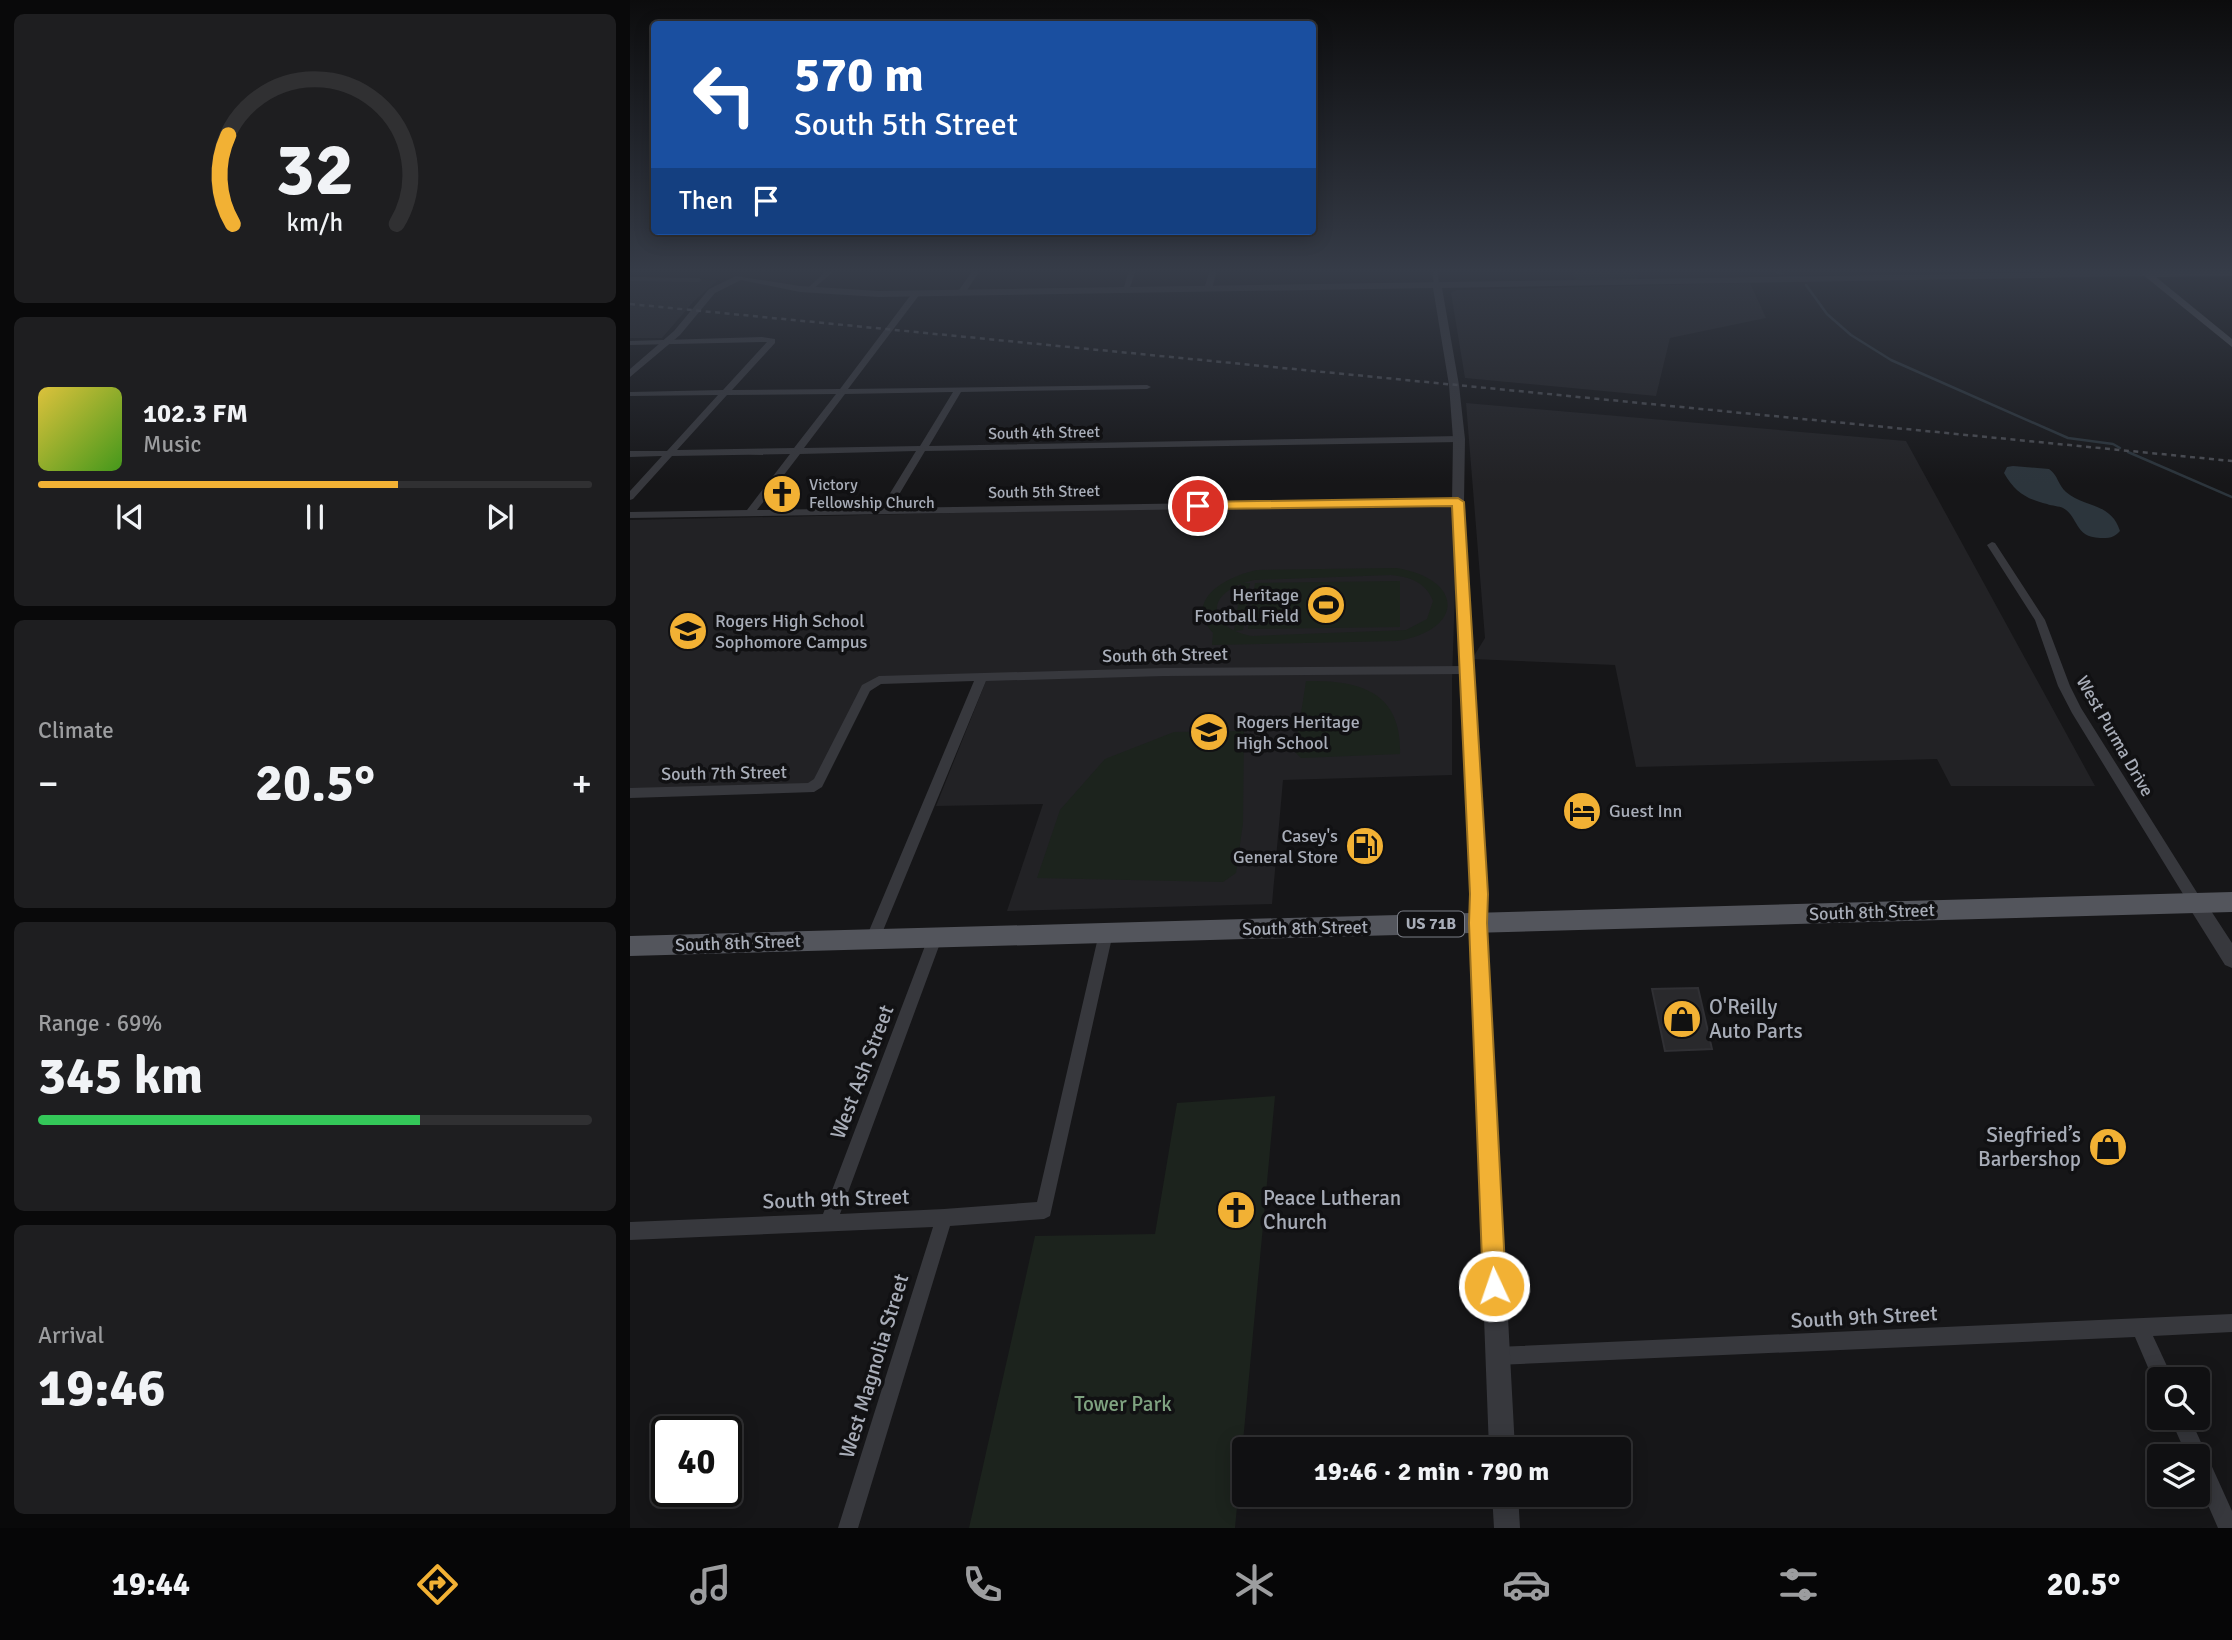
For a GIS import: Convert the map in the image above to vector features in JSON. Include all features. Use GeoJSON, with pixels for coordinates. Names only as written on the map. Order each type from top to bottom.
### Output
{"type":"FeatureCollection","features":[{"type":"Feature","properties":{"kind":"main road","name":"South 8th Street"},"geometry":{"type":"LineString","coordinates":[[630,946],[2232,902]]}},
{"type":"Feature","properties":{"kind":"street"},"geometry":{"type":"LineString","coordinates":[[630,343],[687,341]]}},
{"type":"Feature","properties":{"kind":"street"},"geometry":{"type":"LineString","coordinates":[[630,497],[772,341]]}},
{"type":"Feature","properties":{"kind":"street"},"geometry":{"type":"LineString","coordinates":[[750,513],[880,341]]}},
{"type":"Feature","properties":{"kind":"street"},"geometry":{"type":"LineString","coordinates":[[1447,341],[1459,439],[1458,502],[1479,894],[1478,923],[1502,1437]]}},
{"type":"Feature","properties":{"kind":"street"},"geometry":{"type":"LineString","coordinates":[[630,374],[665,342]]}},
{"type":"Feature","properties":{"kind":"street"},"geometry":{"type":"LineString","coordinates":[[630,394],[1147,387]]}},
{"type":"Feature","properties":{"kind":"street"},"geometry":{"type":"LineString","coordinates":[[884,510],[959,389]]}},
{"type":"Feature","properties":{"kind":"street","name":"South 4th Street"},"geometry":{"type":"LineString","coordinates":[[630,454],[1459,439]]}},
{"type":"Feature","properties":{"kind":"street","name":"South 5th Street"},"geometry":{"type":"LineString","coordinates":[[630,515],[1458,502]]}},
{"type":"Feature","properties":{"kind":"street","name":"West Purma Drive"},"geometry":{"type":"LineString","coordinates":[[1992,545],[2040,620],[2064,686],[2089,732],[2196,903]]}},
{"type":"Feature","properties":{"kind":"street","name":"South 6th Street"},"geometry":{"type":"LineString","coordinates":[[818,783],[866,688],[879,680],[1175,672],[1466,670]]}},
{"type":"Feature","properties":{"kind":"street"},"geometry":{"type":"LineString","coordinates":[[873,938],[982,677]]}},
{"type":"Feature","properties":{"kind":"street","name":"South 7th Street"},"geometry":{"type":"LineString","coordinates":[[630,793],[810,788],[818,783]]}},
{"type":"Feature","properties":{"kind":"street"},"geometry":{"type":"LineString","coordinates":[[2196,903],[2232,959]]}},
{"type":"Feature","properties":{"kind":"street","name":"South 9th Street"},"geometry":{"type":"LineString","coordinates":[[630,1231],[1044,1210],[1106,933]]}},
{"type":"Feature","properties":{"kind":"street","name":"West Ash Street"},"geometry":{"type":"LineString","coordinates":[[829,1220],[936,937]]}},
{"type":"Feature","properties":{"kind":"street","name":"West Magnolia Street"},"geometry":{"type":"LineString","coordinates":[[848,1528],[944,1217]]}},
{"type":"Feature","properties":{"kind":"street","name":"South 9th Street"},"geometry":{"type":"LineString","coordinates":[[1497,1356],[2232,1324]]}},
{"type":"Feature","properties":{"kind":"street"},"geometry":{"type":"LineString","coordinates":[[2140,1327],[2158,1367]]}},
{"type":"Feature","properties":{"kind":"street"},"geometry":{"type":"LineString","coordinates":[[2210,1486],[2229,1528]]}},
{"type":"Feature","properties":{"kind":"street"},"geometry":{"type":"LineString","coordinates":[[1506,1507],[1507,1528]]}},
{"type":"Feature","properties":{"kind":"shaded area"},"geometry":{"type":"Polygon","coordinates":[[[1459,341],[1669,341],[1656,396],[1465,378],[1459,341]]]}},
{"type":"Feature","properties":{"kind":"shaded area"},"geometry":{"type":"Polygon","coordinates":[[[1466,403],[1906,441],[2095,786],[1951,786],[1937,759],[1636,767],[1615,665],[1472,659],[1485,638],[1466,403]]]}},
{"type":"Feature","properties":{"kind":"shaded area"},"geometry":{"type":"Polygon","coordinates":[[[2007,467],[2049,469],[2066,492],[2104,510],[2116,522],[2120,531],[2106,538],[2086,534],[2063,508],[2033,500],[2017,490],[2004,473],[2007,467]]]}},
{"type":"Feature","properties":{"kind":"shaded area","name":"Rogers Heritage High School"},"geometry":{"type":"Polygon","coordinates":[[[1458,502],[1452,775],[1283,780],[1272,904],[1007,911],[1043,804],[936,806],[986,681],[879,680],[866,688],[810,788],[630,793],[630,520],[1458,502]]]}},
{"type":"Feature","properties":{"kind":"green space"},"geometry":{"type":"Polygon","coordinates":[[[1397,568],[1419,574],[1435,583],[1445,593],[1448,605],[1444,616],[1435,627],[1397,641],[1212,645],[1213,633],[1205,621],[1203,610],[1206,600],[1212,591],[1222,584],[1257,570],[1397,568]],[[1391,575],[1254,580],[1243,583],[1250,583],[1243,630],[1236,631],[1253,636],[1406,630],[1427,619],[1433,601],[1422,585],[1405,577],[1391,575]],[[1241,584],[1220,598],[1217,606],[1222,622],[1234,630],[1241,584]]]}},
{"type":"Feature","properties":{"kind":"green space","name":"Heritage Football Field"},"geometry":{"type":"Polygon","coordinates":[[[1400,581],[1400,627],[1248,629],[1255,583],[1400,581]]]}},
{"type":"Feature","properties":{"kind":"green space"},"geometry":{"type":"Polygon","coordinates":[[[1306,681],[1343,683],[1374,694],[1394,716],[1399,733],[1400,754],[1301,758],[1295,752],[1306,681]]]}},
{"type":"Feature","properties":{"kind":"green space"},"geometry":{"type":"Polygon","coordinates":[[[1244,731],[1243,823],[1236,873],[1223,882],[1037,878],[1060,810],[1105,759],[1174,732],[1244,731]]]}},
{"type":"Feature","properties":{"kind":"green space","name":"Tower Park"},"geometry":{"type":"Polygon","coordinates":[[[1275,1096],[1243,1437],[1232,1437],[1232,1507],[1237,1507],[1235,1528],[969,1528],[1035,1236],[1155,1234],[1177,1103],[1275,1096]]]}},
{"type":"Feature","properties":{"kind":"building","name":"O'Reilly Auto Parts"},"geometry":{"type":"Polygon","coordinates":[[[1698,988],[1712,1049],[1665,1051],[1652,989],[1698,988]]]}},
{"type":"Feature","properties":{"kind":"waterway"},"geometry":{"type":"LineString","coordinates":[[1861,341],[1891,360],[2068,438],[2113,444],[2120,448]]}},
{"type":"Feature","properties":{"kind":"waterway"},"geometry":{"type":"LineString","coordinates":[[2128,452],[2232,497]]}},
{"type":"Feature","properties":{"kind":"railway"},"geometry":{"type":"LineString","coordinates":[[1011,341],[2232,461]]}},
{"type":"Feature","properties":{"kind":"place","name":"Victory Fellowship Church"},"geometry":{"type":"Point","coordinates":[782,494]}},
{"type":"Feature","properties":{"kind":"place","name":"Heritage Football Field"},"geometry":{"type":"Point","coordinates":[1326,605]}},
{"type":"Feature","properties":{"kind":"place","name":"Rogers High School Sophomore Campus"},"geometry":{"type":"Point","coordinates":[688,631]}},
{"type":"Feature","properties":{"kind":"place","name":"Rogers Heritage High School"},"geometry":{"type":"Point","coordinates":[1209,732]}},
{"type":"Feature","properties":{"kind":"place","name":"Guest Inn"},"geometry":{"type":"Point","coordinates":[1582,811]}},
{"type":"Feature","properties":{"kind":"place","name":"Casey's General Store"},"geometry":{"type":"Point","coordinates":[1365,846]}},
{"type":"Feature","properties":{"kind":"place","name":"O'Reilly Auto Parts"},"geometry":{"type":"Point","coordinates":[1682,1019]}},
{"type":"Feature","properties":{"kind":"place","name":"Siegfried’s Barbershop"},"geometry":{"type":"Point","coordinates":[2108,1147]}},
{"type":"Feature","properties":{"kind":"place","name":"Peace Lutheran Church"},"geometry":{"type":"Point","coordinates":[1236,1210]}},
{"type":"Feature","properties":{"kind":"route"},"geometry":{"type":"LineString","coordinates":[[1198,506],[1458,502],[1479,894],[1478,923],[1494,1286]]}}]}
